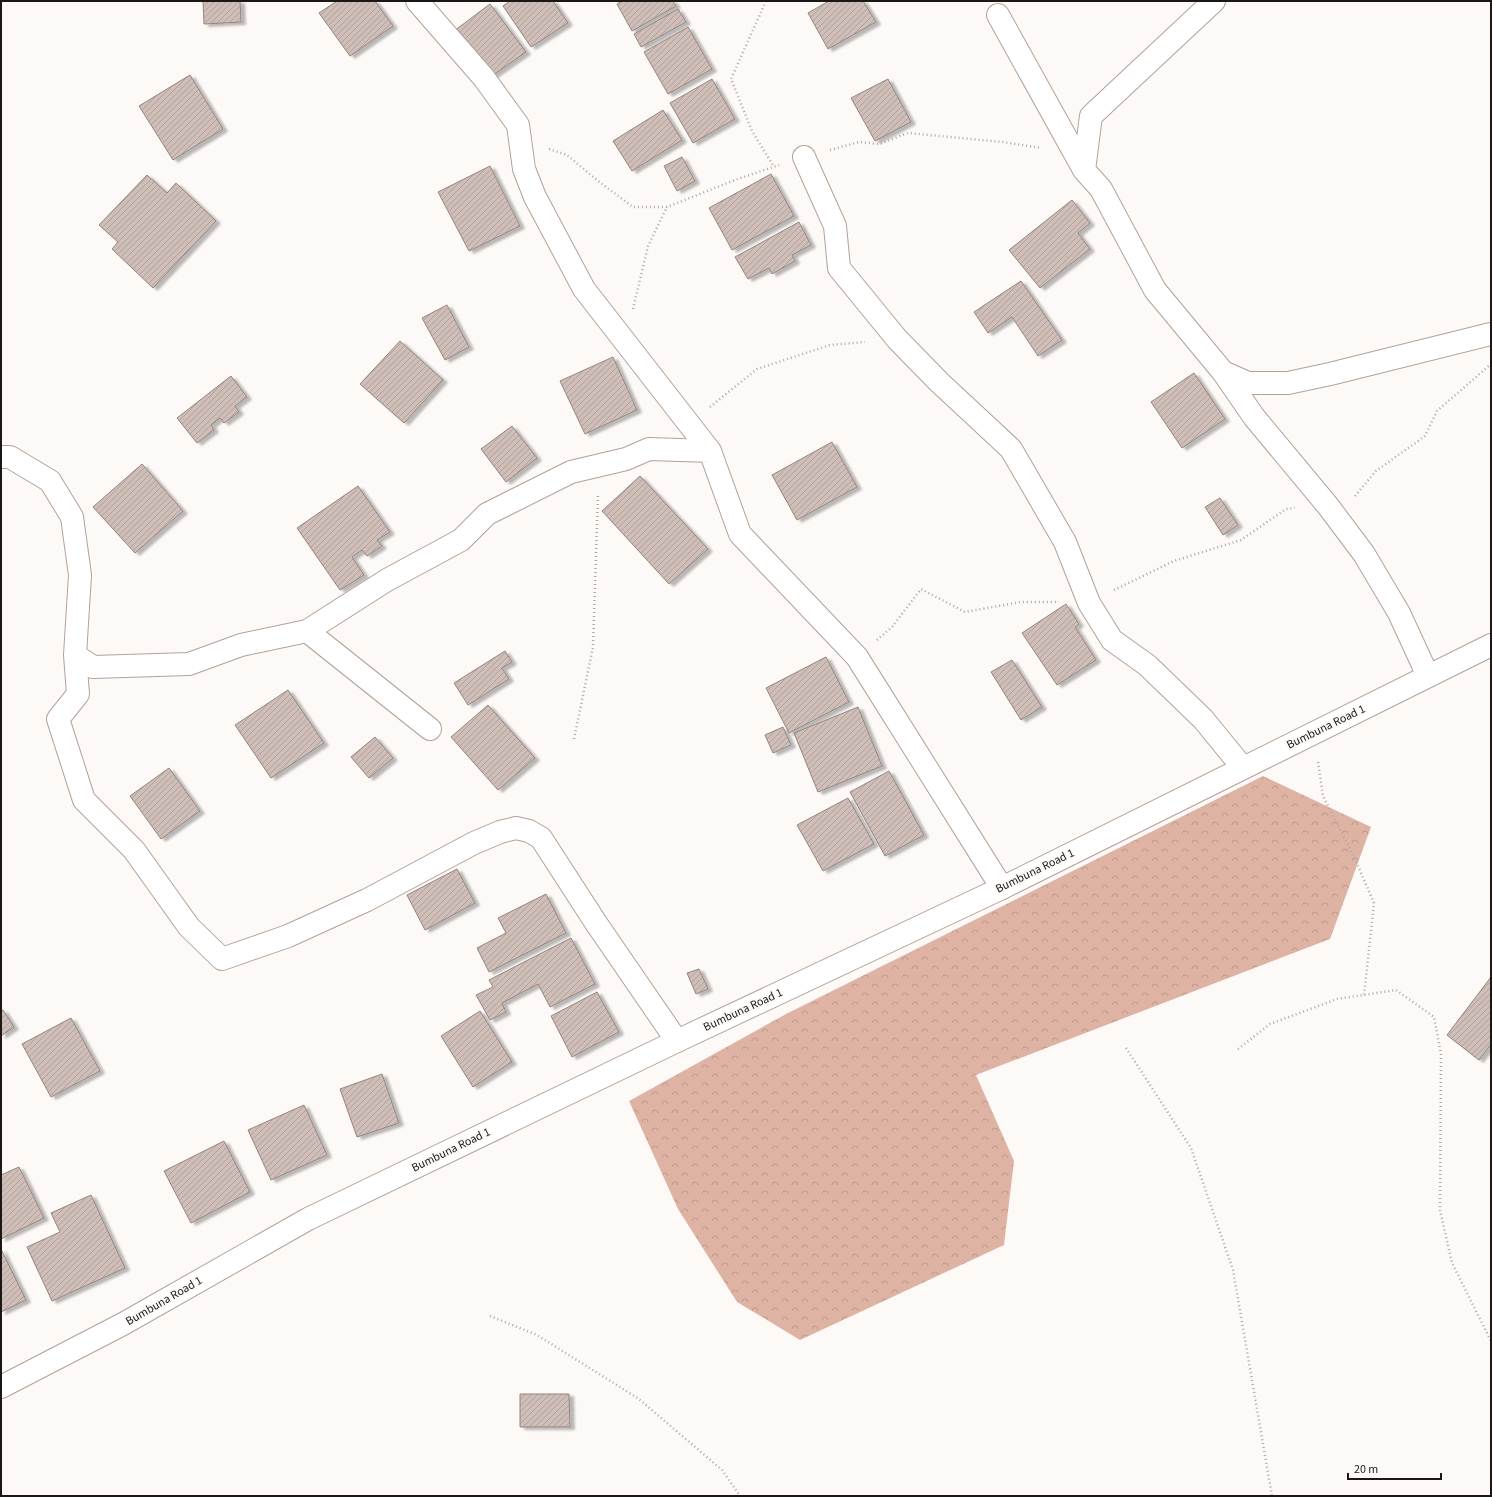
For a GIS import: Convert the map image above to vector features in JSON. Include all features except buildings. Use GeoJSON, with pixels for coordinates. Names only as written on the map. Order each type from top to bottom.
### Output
{"type":"FeatureCollection","features":[{"type":"Feature","properties":{"kind":"street"},"geometry":{"type":"LineString","coordinates":[[416,1],[484,78],[518,125],[524,169],[535,197],[584,289],[710,451],[740,534],[857,657],[1002,888]]}},
{"type":"Feature","properties":{"kind":"street"},"geometry":{"type":"LineString","coordinates":[[1084,170],[1091,116],[1214,1]]}},
{"type":"Feature","properties":{"kind":"street"},"geometry":{"type":"LineString","coordinates":[[998,15],[1084,170],[1102,188],[1155,290],[1223,372],[1254,417],[1328,506],[1364,554],[1399,613],[1428,676]]}},
{"type":"Feature","properties":{"kind":"street"},"geometry":{"type":"LineString","coordinates":[[804,157],[835,226],[840,268],[897,339],[939,382],[1011,449],[1064,542],[1089,603],[1112,640],[1147,665],[1203,719],[1242,768]]}},
{"type":"Feature","properties":{"kind":"street"},"geometry":{"type":"LineString","coordinates":[[1223,372],[1248,383],[1288,383],[1491,334]]}},
{"type":"Feature","properties":{"kind":"street"},"geometry":{"type":"LineString","coordinates":[[75,655],[93,668],[189,664],[241,645],[307,631],[387,580],[461,540],[487,514],[571,472],[626,459],[649,449],[710,451]]}},
{"type":"Feature","properties":{"kind":"street"},"geometry":{"type":"LineString","coordinates":[[1,457],[10,457],[50,481],[72,517],[80,575],[75,655],[78,694],[58,719],[84,800],[134,850],[189,928],[222,959],[288,936],[367,900],[474,842],[500,832],[516,828],[529,831],[541,838],[596,924],[677,1041]]}},
{"type":"Feature","properties":{"kind":"street"},"geometry":{"type":"LineString","coordinates":[[307,631],[430,729]]}},
{"type":"Feature","properties":{"kind":"street","name":"Bumbuna Road 1"},"geometry":{"type":"LineString","coordinates":[[1,1387],[123,1324],[308,1218],[677,1041],[1002,888],[1491,645]]}},
{"type":"Feature","properties":{"kind":"path"},"geometry":{"type":"LineString","coordinates":[[766,1],[731,79],[752,131],[774,167]]}},
{"type":"Feature","properties":{"kind":"path"},"geometry":{"type":"LineString","coordinates":[[518,125],[537,145],[567,154],[598,181],[633,207],[667,208],[735,180],[804,157],[859,142],[879,144],[908,133],[1003,142],[1041,148],[1047,151]]}},
{"type":"Feature","properties":{"kind":"path"},"geometry":{"type":"LineString","coordinates":[[626,343],[648,246],[667,208]]}},
{"type":"Feature","properties":{"kind":"path"},"geometry":{"type":"LineString","coordinates":[[710,451],[710,405],[756,369],[830,345],[897,339]]}},
{"type":"Feature","properties":{"kind":"path"},"geometry":{"type":"LineString","coordinates":[[574,739],[593,647],[598,498],[597,466]]}},
{"type":"Feature","properties":{"kind":"path"},"geometry":{"type":"LineString","coordinates":[[857,657],[892,627],[920,588],[965,612],[1021,602],[1089,603]]}},
{"type":"Feature","properties":{"kind":"path"},"geometry":{"type":"LineString","coordinates":[[1314,733],[1323,796],[1355,859],[1374,903],[1364,995]]}},
{"type":"Feature","properties":{"kind":"path"},"geometry":{"type":"LineString","coordinates":[[1238,1049],[1270,1024],[1337,999],[1396,990],[1434,1017],[1441,1054],[1440,1210],[1452,1262],[1491,1341]]}},
{"type":"Feature","properties":{"kind":"path"},"geometry":{"type":"LineString","coordinates":[[1126,1048],[1191,1148],[1233,1270],[1272,1496]]}},
{"type":"Feature","properties":{"kind":"path"},"geometry":{"type":"LineString","coordinates":[[490,1316],[537,1335],[639,1398],[722,1470],[740,1496]]}},
{"type":"Feature","properties":{"kind":"green space"},"geometry":{"type":"Polygon","coordinates":[[[1263,776],[1371,827],[1330,939],[976,1075],[1014,1161],[1004,1245],[800,1340],[737,1302],[678,1209],[629,1101],[786,1014],[1263,776]]]}}]}
